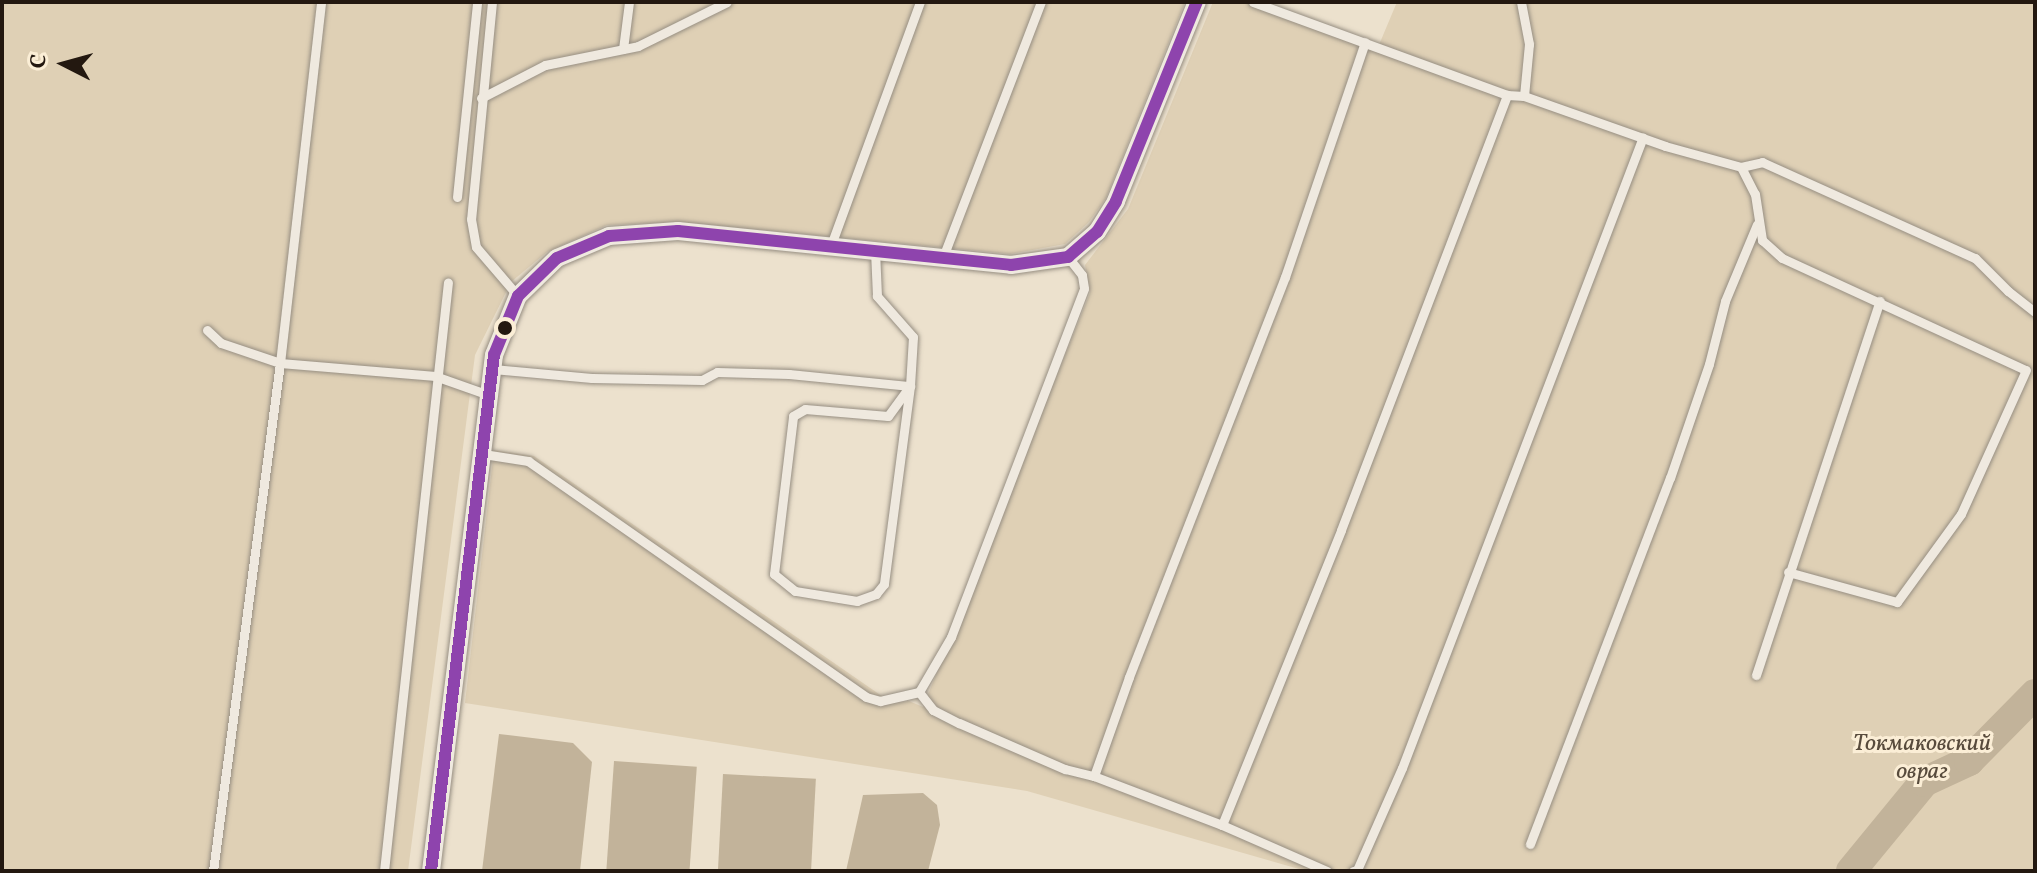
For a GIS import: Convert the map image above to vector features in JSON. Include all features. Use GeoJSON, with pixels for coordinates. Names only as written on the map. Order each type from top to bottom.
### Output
{"type":"FeatureCollection","features":[{"type":"Feature","properties":{"kind":"street"},"geometry":{"type":"LineString","coordinates":[[431,871],[494,355],[518,296],[557,258],[609,236],[678,231],[1011,265],[1068,257],[1097,232],[1116,201],[1197,2]]}},
{"type":"Feature","properties":{"kind":"lane"},"geometry":{"type":"LineString","coordinates":[[213,871],[280,363],[321,2]]}},
{"type":"Feature","properties":{"kind":"lane"},"geometry":{"type":"LineString","coordinates":[[457,197],[477,2]]}},
{"type":"Feature","properties":{"kind":"lane"},"geometry":{"type":"LineString","coordinates":[[492,2],[471,219],[476,247],[518,296]]}},
{"type":"Feature","properties":{"kind":"lane"},"geometry":{"type":"LineString","coordinates":[[623,49],[629,2]]}},
{"type":"Feature","properties":{"kind":"lane"},"geometry":{"type":"LineString","coordinates":[[481,98],[545,65],[638,46],[727,2]]}},
{"type":"Feature","properties":{"kind":"lane"},"geometry":{"type":"LineString","coordinates":[[831,245],[920,2]]}},
{"type":"Feature","properties":{"kind":"lane"},"geometry":{"type":"LineString","coordinates":[[943,257],[1041,2]]}},
{"type":"Feature","properties":{"kind":"lane"},"geometry":{"type":"LineString","coordinates":[[1253,2],[1507,95],[1524,96],[1741,167],[1762,162],[1975,258],[2008,291],[2035,312]]}},
{"type":"Feature","properties":{"kind":"lane"},"geometry":{"type":"LineString","coordinates":[[1521,2],[1529,44],[1524,96]]}},
{"type":"Feature","properties":{"kind":"lane"},"geometry":{"type":"LineString","coordinates":[[1094,776],[1161,592],[1285,277],[1365,42]]}},
{"type":"Feature","properties":{"kind":"lane"},"geometry":{"type":"LineString","coordinates":[[1222,825],[1341,530],[1507,95]]}},
{"type":"Feature","properties":{"kind":"lane"},"geometry":{"type":"LineString","coordinates":[[1353,871],[1357,870],[1402,768],[1643,137]]}},
{"type":"Feature","properties":{"kind":"lane"},"geometry":{"type":"LineString","coordinates":[[1741,167],[1755,194],[1757,224],[1762,240],[1782,258],[2026,370],[1961,514],[1897,602],[1788,572]]}},
{"type":"Feature","properties":{"kind":"lane"},"geometry":{"type":"LineString","coordinates":[[1530,844],[1670,478],[1709,364],[1725,301],[1757,224]]}},
{"type":"Feature","properties":{"kind":"lane"},"geometry":{"type":"LineString","coordinates":[[875,250],[877,296],[913,337],[910,386],[884,584],[876,594],[857,601],[792,590],[774,574],[793,416],[805,409],[888,416],[910,386]]}},
{"type":"Feature","properties":{"kind":"lane"},"geometry":{"type":"LineString","coordinates":[[483,454],[528,461],[866,697],[880,701],[919,692],[951,637],[1084,288],[1082,275],[1068,257]]}},
{"type":"Feature","properties":{"kind":"lane"},"geometry":{"type":"LineString","coordinates":[[384,871],[435,376],[448,282]]}},
{"type":"Feature","properties":{"kind":"lane"},"geometry":{"type":"LineString","coordinates":[[1756,675],[1880,301]]}},
{"type":"Feature","properties":{"kind":"lane"},"geometry":{"type":"LineString","coordinates":[[207,330],[221,343],[280,363],[435,376],[489,395]]}},
{"type":"Feature","properties":{"kind":"lane"},"geometry":{"type":"LineString","coordinates":[[493,369],[592,378],[702,380],[717,372],[789,374],[910,386]]}},
{"type":"Feature","properties":{"kind":"lane"},"geometry":{"type":"LineString","coordinates":[[919,692],[933,710],[959,723],[1065,769],[1094,776],[1222,825],[1327,871]]}},
{"type":"Feature","properties":{"kind":"green space"},"geometry":{"type":"Polygon","coordinates":[[[2,2],[1185,2],[1106,198],[1089,222],[1065,244],[1010,254],[680,222],[607,225],[547,252],[511,282],[475,355],[408,871],[2,871],[2,2]]]}},
{"type":"Feature","properties":{"kind":"green space","name":"Токмаковский овраг"},"geometry":{"type":"Polygon","coordinates":[[[1213,2],[1245,2],[1376,52],[1397,2],[2035,2],[2035,871],[1306,871],[1027,791],[465,703],[494,450],[534,456],[892,703],[909,701],[923,707],[1090,293],[1085,265],[1128,209],[1213,2]]]}},
{"type":"Feature","properties":{"kind":"shaded area"},"geometry":{"type":"Polygon","coordinates":[[[499,734],[573,743],[592,762],[580,871],[482,871],[499,734]]]}},
{"type":"Feature","properties":{"kind":"shaded area"},"geometry":{"type":"Polygon","coordinates":[[[614,761],[697,767],[690,871],[606,871],[614,761]]]}},
{"type":"Feature","properties":{"kind":"shaded area"},"geometry":{"type":"Polygon","coordinates":[[[723,774],[816,779],[811,871],[718,871],[723,774]]]}},
{"type":"Feature","properties":{"kind":"shaded area"},"geometry":{"type":"Polygon","coordinates":[[[923,793],[937,805],[940,825],[928,871],[846,871],[863,795],[923,793]]]}},
{"type":"Feature","properties":{"kind":"waterway"},"geometry":{"type":"LineString","coordinates":[[1851,871],[1924,782],[1969,761],[2035,694]]}},
{"type":"Feature","properties":{"kind":"transit line"},"geometry":{"type":"LineString","coordinates":[[431,871],[494,355],[518,296],[557,258],[609,236],[678,231],[1011,265],[1068,257],[1097,232],[1116,201],[1197,2]]}}]}
